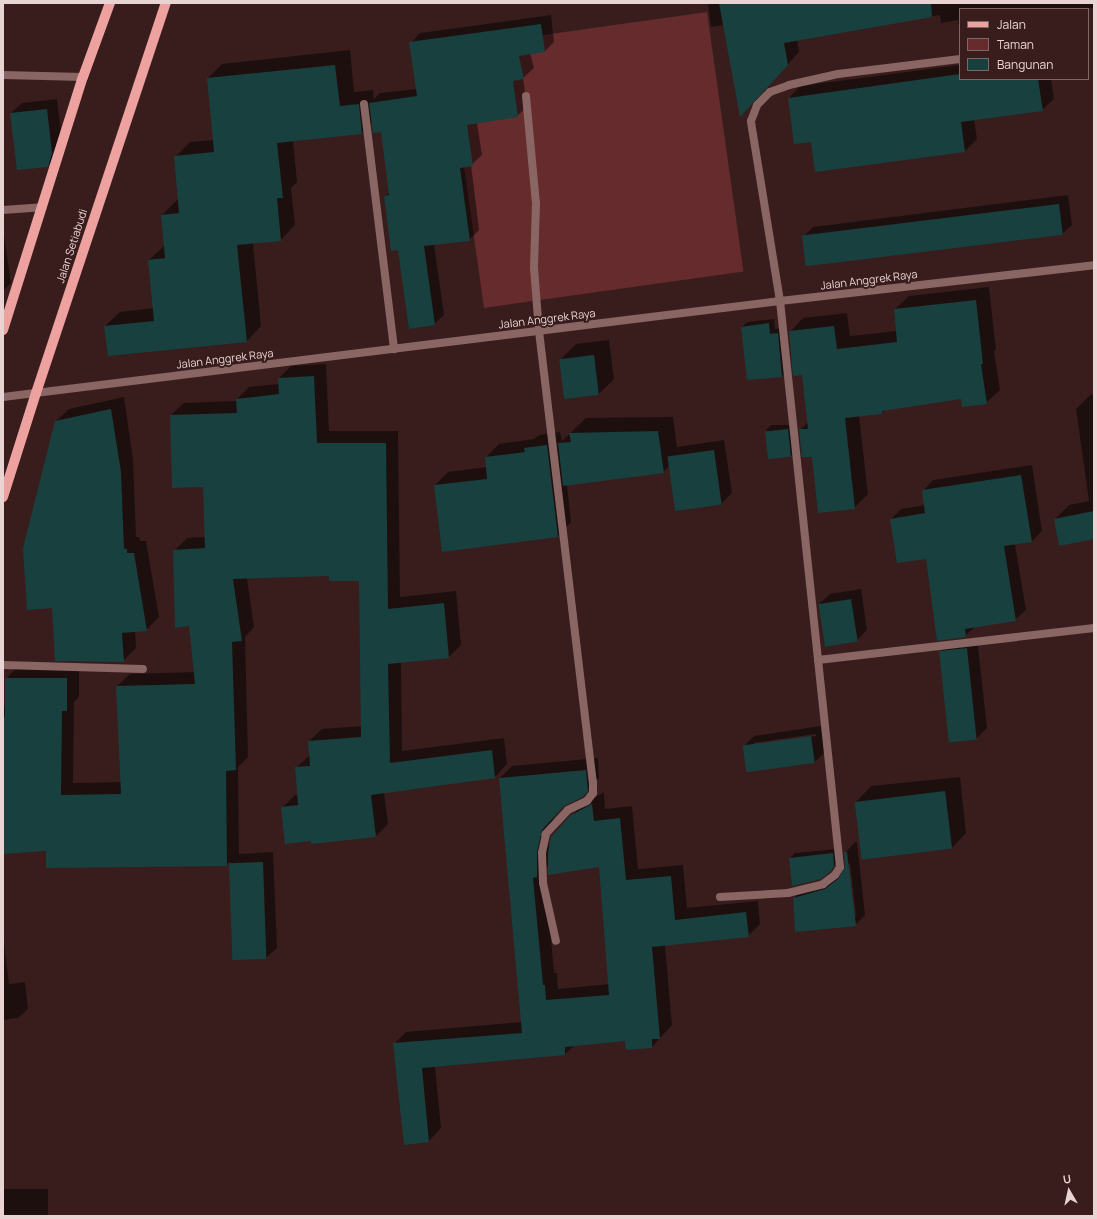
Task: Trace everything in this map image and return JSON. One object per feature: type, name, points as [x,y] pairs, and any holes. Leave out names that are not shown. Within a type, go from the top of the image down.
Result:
[{"type":"main road","points":[[3,330],[83,77],[110,3]]},
{"type":"main road","name":"Jalan Setiabudi","points":[[3,498],[36,393],[166,3]]},
{"type":"street","points":[[720,897],[795,891],[823,884],[835,875],[840,867],[780,301],[751,121],[757,105],[770,92],[789,85],[838,74],[959,59]]},
{"type":"street","points":[[3,75],[83,77]]},
{"type":"street","points":[[526,96],[536,203],[534,268],[539,331],[593,782],[593,793],[587,801],[568,810],[546,834],[542,853],[543,883],[556,941]]},
{"type":"street","points":[[364,104],[394,349]]},
{"type":"street","points":[[3,210],[42,208]]},
{"type":"street","name":"Jalan Anggrek Raya","points":[[3,397],[780,301],[1094,265]]},
{"type":"street","points":[[818,660],[1094,628]]},
{"type":"street","points":[[3,665],[143,669]]},
{"type":"green space","points":[[707,12],[743,271],[484,308],[448,48]]},
{"type":"building","points":[[719,3],[931,3],[932,17],[784,43],[788,65],[740,117]]},
{"type":"building","points":[[541,24],[545,52],[519,56],[524,79],[513,81],[518,117],[467,125],[473,166],[460,168],[470,241],[424,246],[435,325],[409,329],[398,250],[391,251],[384,196],[389,195],[381,132],[373,133],[369,103],[417,96],[409,42]]},
{"type":"building","points":[[335,65],[340,106],[359,104],[362,134],[277,143],[283,198],[277,198],[281,241],[237,245],[247,342],[108,356],[104,326],[154,321],[148,260],[165,258],[161,215],[179,213],[174,156],[214,152],[207,78]]},
{"type":"building","points":[[959,74],[959,80],[1038,80],[1043,111],[961,122],[965,152],[815,172],[811,142],[794,144],[788,98]]},
{"type":"building","points":[[47,109],[52,153],[48,167],[17,170],[10,113]]},
{"type":"building","points":[[1059,204],[1063,235],[806,266],[802,236]]},
{"type":"building","points":[[976,300],[983,364],[981,364],[987,404],[962,407],[961,399],[882,411],[882,414],[845,418],[855,509],[818,513],[812,457],[802,457],[799,429],[808,429],[802,375],[793,376],[789,331],[834,326],[837,349],[897,342],[894,309]]},
{"type":"building","points":[[769,323],[770,334],[778,333],[782,377],[747,380],[741,327]]},
{"type":"building","points":[[594,355],[599,395],[564,399],[559,359]]},
{"type":"building","points":[[314,376],[317,443],[386,443],[388,609],[444,603],[449,658],[388,664],[390,763],[492,750],[495,778],[371,795],[376,837],[311,844],[311,841],[285,844],[281,807],[298,805],[295,767],[310,766],[308,741],[361,737],[359,581],[329,581],[329,576],[233,579],[242,641],[232,642],[236,770],[226,771],[227,866],[46,868],[46,851],[3,854],[3,717],[5,717],[5,678],[67,678],[67,711],[62,711],[61,795],[121,794],[116,686],[195,684],[189,626],[175,628],[173,550],[205,548],[203,487],[172,488],[170,415],[237,413],[236,399],[279,394],[278,378]]},
{"type":"building","points":[[111,409],[121,472],[124,549],[127,549],[127,553],[134,553],[147,631],[122,633],[124,662],[55,661],[52,608],[27,610],[23,548],[55,421]]},
{"type":"building","points":[[788,429],[791,457],[768,459],[765,431]]},
{"type":"building","points":[[658,431],[664,473],[563,486],[558,443],[571,442],[569,433]]},
{"type":"building","points":[[547,445],[558,537],[442,552],[434,485],[487,479],[485,457],[525,452],[524,448]]},
{"type":"building","points":[[714,450],[722,504],[675,511],[667,457]]},
{"type":"building","points":[[1021,475],[1032,542],[1004,546],[1016,621],[965,629],[966,637],[937,641],[926,559],[897,563],[890,519],[925,513],[922,490]]},
{"type":"building","points":[[1094,511],[1094,539],[1059,546],[1054,519]]},
{"type":"building","points":[[851,599],[858,641],[825,647],[818,604]]},
{"type":"building","points":[[967,648],[977,739],[949,742],[939,651]]},
{"type":"building","points":[[811,736],[815,763],[746,772],[743,746]]},
{"type":"building","points":[[586,770],[588,791],[583,797],[564,806],[542,830],[537,852],[537,877],[533,878],[543,985],[545,985],[546,1000],[609,995],[599,867],[548,875],[548,853],[551,837],[571,815],[592,804],[594,821],[620,818],[626,880],[671,876],[675,920],[746,912],[749,937],[652,947],[660,1039],[652,1039],[652,1048],[626,1050],[625,1041],[565,1047],[565,1055],[422,1068],[429,1142],[404,1145],[393,1043],[522,1033],[499,778]]},
{"type":"building","points":[[945,791],[952,849],[862,860],[855,802]]},
{"type":"building","points":[[844,852],[847,852],[856,926],[795,932],[793,898],[825,889],[838,879],[845,867]]},
{"type":"building","points":[[833,853],[834,866],[831,871],[821,879],[792,886],[789,858]]},
{"type":"building","points":[[263,862],[266,959],[232,960],[229,863]]}]
